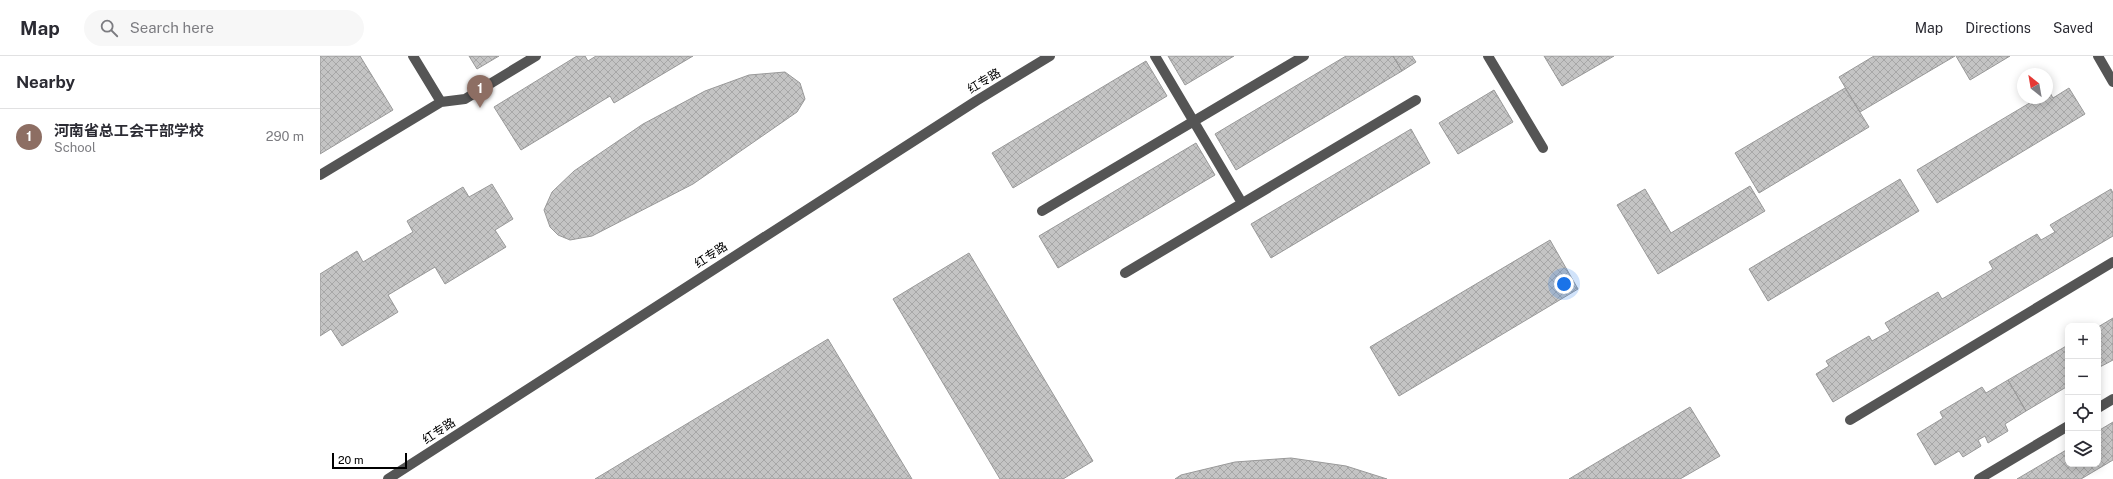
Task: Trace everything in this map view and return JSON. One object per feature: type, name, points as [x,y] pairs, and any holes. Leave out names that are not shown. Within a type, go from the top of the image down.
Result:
[{"type":"street","points":[[413,56],[440,102]]},
{"type":"street","points":[[320,175],[440,102],[466,99],[536,56]]},
{"type":"street","name":"红专路","points":[[388,479],[969,105],[1050,56]]},
{"type":"street","points":[[1155,56],[1242,203]]},
{"type":"street","points":[[1042,211],[1304,56]]},
{"type":"street","points":[[1488,56],[1543,148]]},
{"type":"street","points":[[2098,56],[2113,82]]},
{"type":"street","points":[[1125,273],[1416,100]]},
{"type":"street","points":[[1850,420],[2113,262]]},
{"type":"street","points":[[2101,406],[2113,400]]},
{"type":"street","points":[[1979,479],[2065,428]]},
{"type":"building","points":[[320,56],[360,56],[393,110],[320,154]]},
{"type":"building","points":[[469,56],[499,56],[477,69]]},
{"type":"building","points":[[577,56],[585,56],[588,61],[596,56],[693,56],[614,103],[610,96],[521,150],[494,107]]},
{"type":"building","points":[[1168,56],[1234,56],[1185,85]]},
{"type":"building","points":[[1346,56],[1393,56],[1402,71],[1236,170],[1215,134]]},
{"type":"building","points":[[1393,56],[1412,56],[1416,62],[1402,71]]},
{"type":"building","points":[[1544,56],[1614,56],[1562,86]]},
{"type":"building","points":[[1874,56],[1955,56],[1860,112],[1839,77]]},
{"type":"building","points":[[1956,56],[2010,56],[1970,80]]},
{"type":"building","points":[[1146,61],[1167,96],[1013,188],[992,153]]},
{"type":"building","points":[[785,72],[800,83],[805,99],[797,112],[693,184],[592,236],[570,240],[558,235],[550,227],[544,210],[552,192],[574,171],[643,124],[705,91],[749,75]]},
{"type":"building","points":[[1845,88],[1869,127],[1759,193],[1735,153]]},
{"type":"building","points":[[2069,88],[2085,114],[1937,203],[1917,170],[2028,104],[2053,104],[2053,98]]},
{"type":"building","points":[[1494,90],[1513,122],[1458,154],[1439,123]]},
{"type":"building","points":[[1411,129],[1430,163],[1271,258],[1251,224]]},
{"type":"building","points":[[1196,143],[1215,175],[1058,268],[1039,236]]},
{"type":"building","points":[[1900,179],[1919,211],[1768,301],[1749,269]]},
{"type":"building","points":[[492,184],[513,219],[495,230],[506,247],[445,284],[435,267],[388,295],[398,312],[342,346],[331,329],[320,336],[320,274],[357,251],[363,262],[413,232],[407,221],[463,187],[469,197]]},
{"type":"building","points":[[1750,186],[1765,211],[1658,274],[1617,205],[1645,189],[1671,233]]},
{"type":"building","points":[[2111,189],[2113,193],[2113,236],[1833,402],[1816,374],[1829,366],[1826,361],[1869,336],[1872,341],[1890,331],[1885,323],[1938,292],[1942,299],[1993,269],[1989,262],[2037,234],[2041,240],[2055,232],[2050,225]]},
{"type":"building","points":[[1550,240],[1578,289],[1399,396],[1370,347]]},
{"type":"building","points":[[969,253],[1093,461],[1063,479],[1000,479],[893,299]]},
{"type":"building","points":[[2113,318],[2113,360],[2101,366],[2101,359],[2101,325]]},
{"type":"building","points":[[828,339],[912,479],[595,479]]},
{"type":"building","points":[[2065,347],[2065,388],[2026,411],[2008,380]]},
{"type":"building","points":[[2008,380],[2026,411],[2005,424],[2008,431],[1988,443],[1985,436],[1978,440],[1981,446],[1963,457],[1959,451],[1935,465],[1917,434],[1943,418],[1940,412],[1982,387],[1986,393]]},
{"type":"building","points":[[1690,407],[1720,456],[1680,479],[1569,479]]},
{"type":"building","points":[[2113,422],[2113,460],[2081,479],[2017,479],[2065,451],[2065,467],[2101,467],[2101,429]]},
{"type":"building","points":[[1291,458],[1346,466],[1387,479],[1175,479],[1181,475],[1235,462]]},
{"type":"place","name":"河南省总工会干部学校","points":[[480,108]]}]
